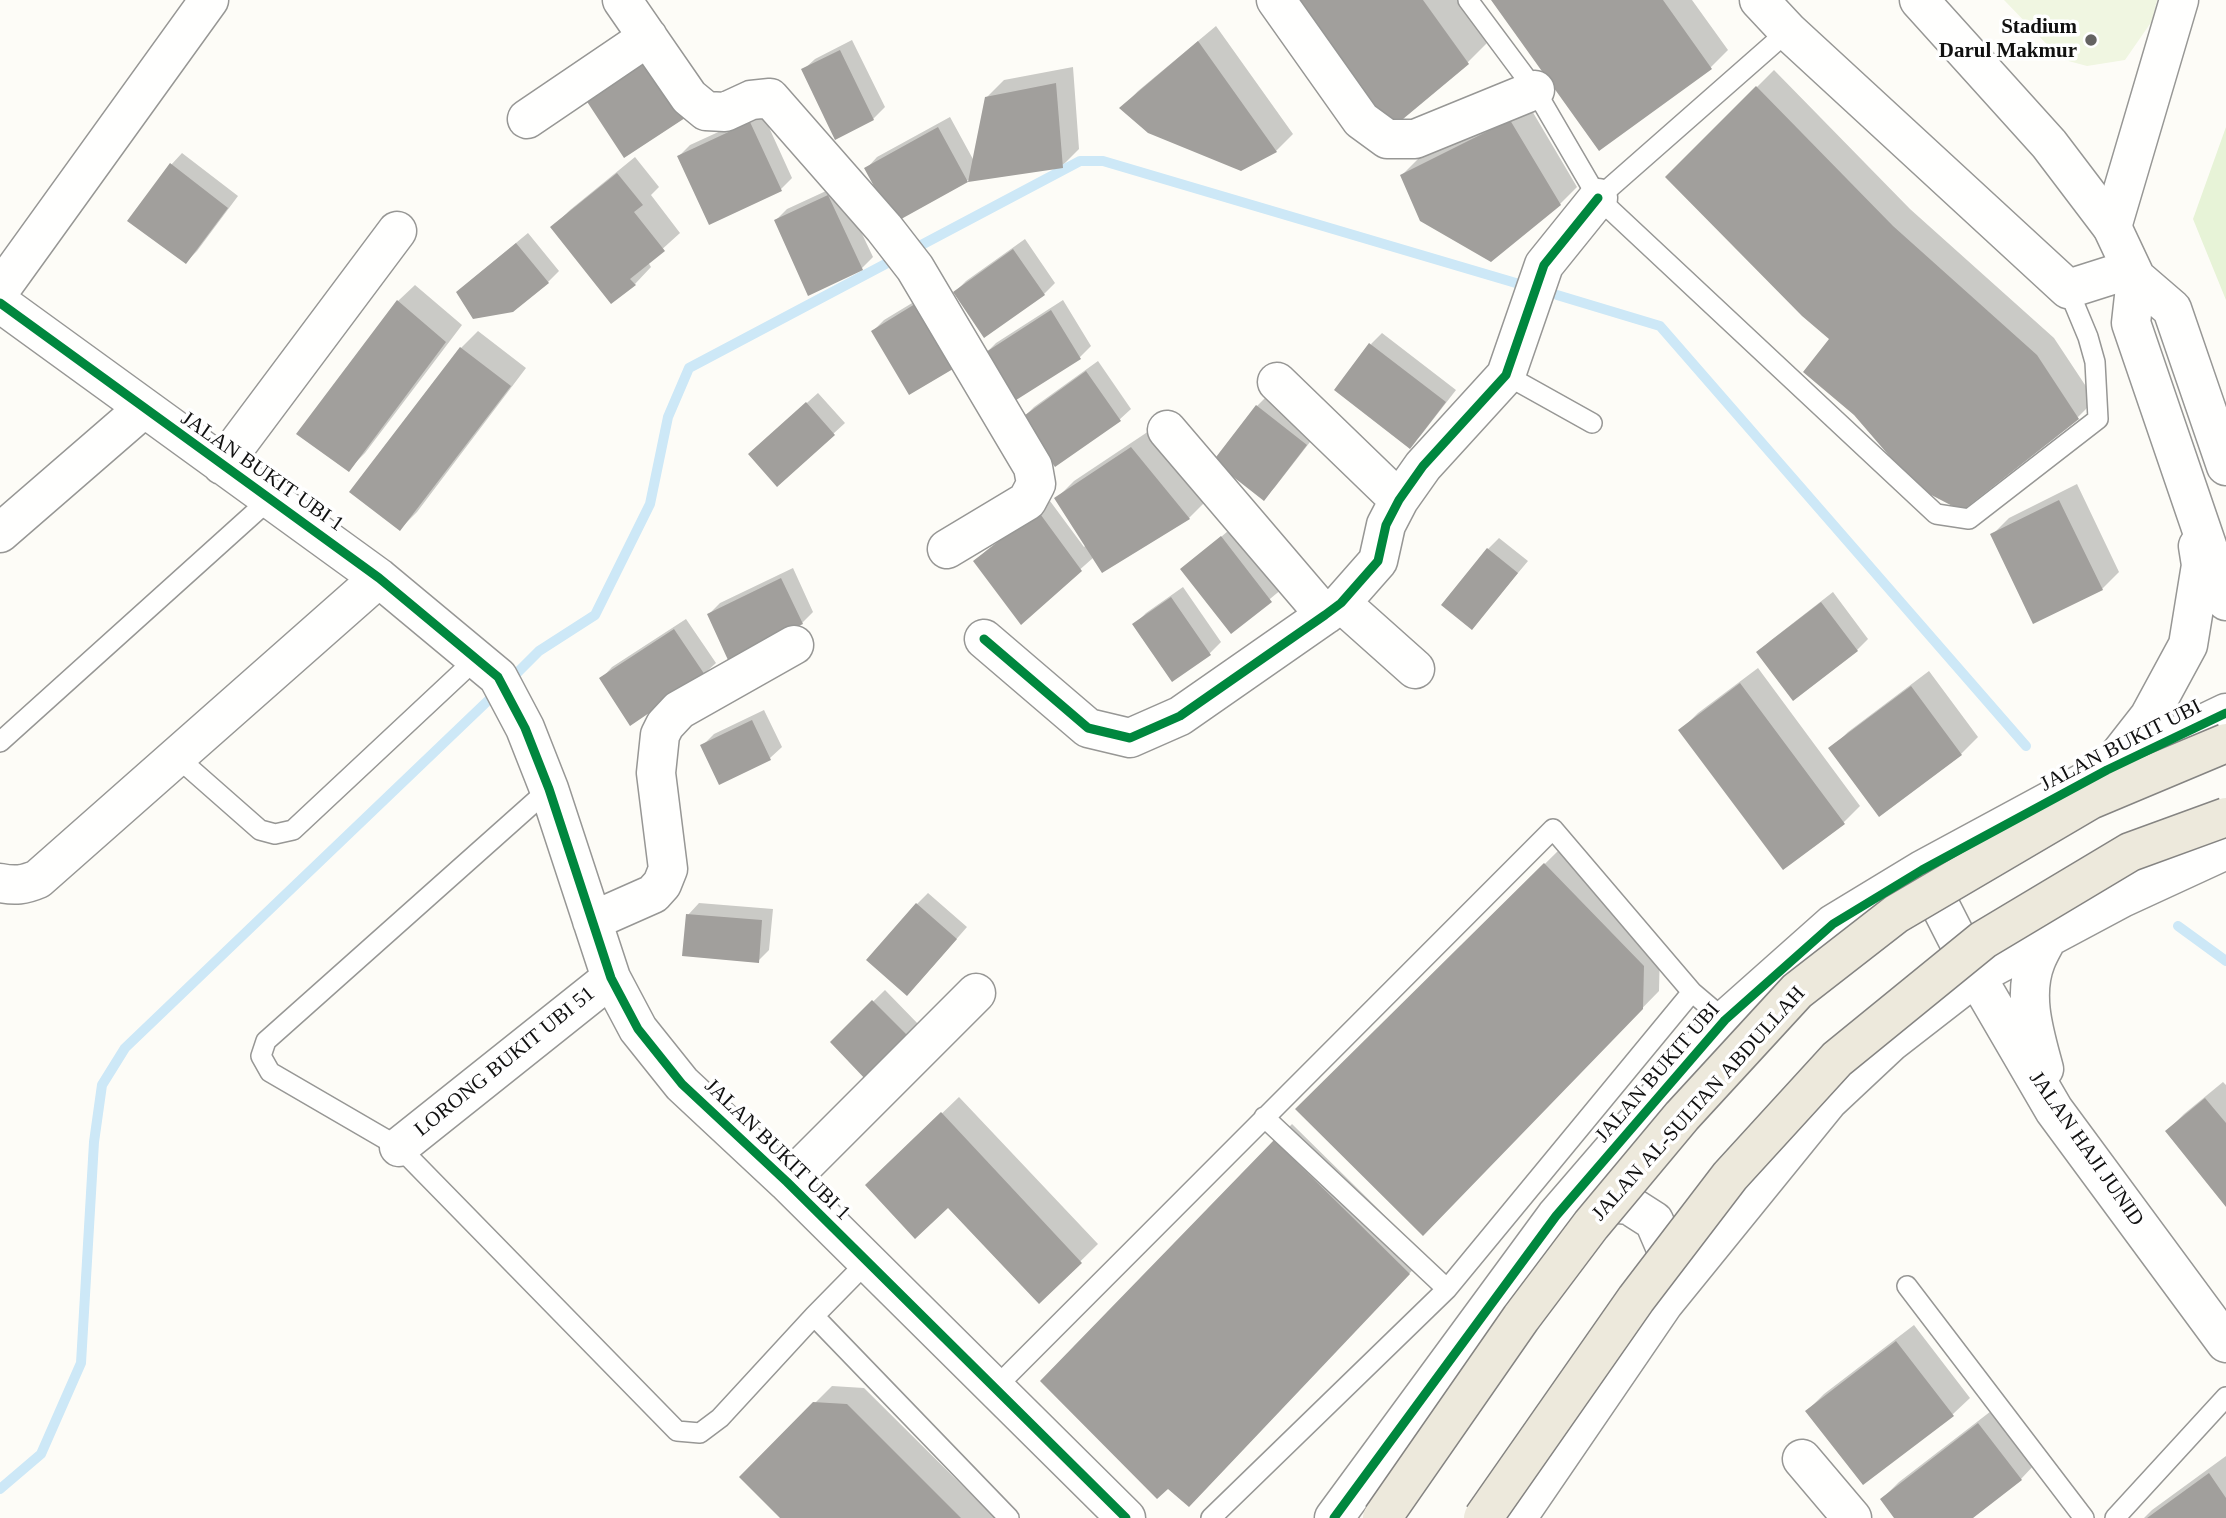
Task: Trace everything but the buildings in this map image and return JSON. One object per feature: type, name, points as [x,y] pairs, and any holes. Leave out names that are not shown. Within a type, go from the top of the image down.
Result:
[{"type":"main road","name":"JALAN AL-SULTAN ABDULLAH","points":[[1382,1518],[1521,1318],[1591,1225],[1682,1116],[1797,991],[1896,914],[2090,800],[2226,743]]},
{"type":"main road","points":[[1483,1518],[1636,1299],[1730,1175],[1838,1059],[1983,940],[2130,852],[2226,817]]},
{"type":"street","points":[[0,290],[209,0]]},
{"type":"street","points":[[622,0],[689,97],[706,111],[724,113],[751,100],[770,98],[884,228],[915,268],[1033,467],[1036,484],[1027,501],[947,549]]},
{"type":"street","points":[[1276,0],[1361,120],[1387,139],[1415,139],[1535,90]]},
{"type":"street","points":[[1759,0],[1788,31],[2068,289],[2134,273]]},
{"type":"street","points":[[1919,0],[2049,144],[2112,227],[2134,273],[2172,309],[2225,461]]},
{"type":"street","points":[[2112,227],[2179,0]]},
{"type":"street","points":[[527,119],[648,37]]},
{"type":"street","points":[[984,639],[1088,728],[1130,738],[1180,716],[1333,609],[1378,561],[1386,525],[1399,500],[1423,466],[1506,375],[1544,265],[1598,198]]},
{"type":"street","points":[[222,465],[397,231]]},
{"type":"street","points":[[2134,273],[2131,323],[2226,601]]},
{"type":"street","name":"JALAN BUKIT UBI 1","points":[[0,303],[379,578],[487,667],[525,728],[549,789],[611,978],[638,1029],[682,1084],[787,1182],[1126,1518]]},
{"type":"street","points":[[1278,382],[1399,500]]},
{"type":"street","points":[[2,528],[143,409]]},
{"type":"street","points":[[1167,430],[1333,609],[1415,669]]},
{"type":"street","points":[[2107,770],[2149,717],[2188,645],[2201,565],[2192,503]]},
{"type":"street","points":[[0,883],[15,886],[38,880],[379,578]]},
{"type":"street","points":[[592,921],[653,894],[662,884],[668,869],[656,773],[660,735],[665,725],[679,710],[794,645]]},
{"type":"street","name":"JALAN BUKIT UBI","points":[[1334,1518],[1556,1216],[1726,1020],[1833,924],[1923,870],[2107,770],[2226,713]]},
{"type":"street","points":[[1517,1518],[1664,1303],[1828,1101],[1891,1042],[1976,976],[2122,898],[2226,850]]},
{"type":"street","name":"JALAN HAJI JUNID","points":[[1923,870],[1976,976],[2054,1110],[2226,1343]]},
{"type":"street","points":[[2048,937],[2035,962],[2030,1006],[2054,1110]]},
{"type":"street","name":"LORONG BUKIT UBI 51","points":[[398,1147],[611,978]]},
{"type":"street","points":[[787,1182],[976,993]]},
{"type":"street","points":[[1556,1216],[1591,1201],[1629,1205],[1654,1221],[1665,1250],[1667,1276],[1664,1303]]},
{"type":"street","points":[[1802,1460],[1852,1518]]},
{"type":"lane","points":[[1468,0],[1535,90],[1598,198],[1936,514],[1969,519],[2098,419],[2095,362],[2088,337],[2068,289]]},
{"type":"lane","points":[[1598,198],[1788,31]]},
{"type":"lane","points":[[1506,375],[1592,423]]},
{"type":"lane","points":[[0,742],[271,498]]},
{"type":"lane","points":[[177,757],[260,830],[275,834],[293,830],[487,667]]},
{"type":"lane","points":[[549,789],[266,1041],[261,1056],[270,1072],[398,1147],[677,1431],[700,1433],[720,1418],[867,1262]]},
{"type":"lane","points":[[995,1388],[1553,830],[1692,992],[1726,1020]]},
{"type":"lane","points":[[1210,1518],[1447,1289],[1692,992]]},
{"type":"lane","points":[[1265,1116],[1447,1289]]},
{"type":"lane","points":[[1907,1286],[2084,1518]]},
{"type":"lane","points":[[814,1316],[1009,1518]]},
{"type":"lane","points":[[2115,1518],[2226,1397]]},
{"type":"green space","name":"Stadium Darul Makmur","points":[[2004,0],[2157,0],[2152,21],[2125,60],[2087,66],[2061,59]]},
{"type":"green space","points":[[2226,127],[2226,300],[2193,219]]},
{"type":"waterway","points":[[509,681],[539,651],[595,615],[650,504],[668,417],[689,368],[1080,161],[1103,161],[1526,286]]},
{"type":"waterway","points":[[1557,295],[1660,326],[2026,746]]},
{"type":"waterway","points":[[0,1489],[41,1454],[81,1363],[94,1142],[102,1085],[125,1048],[497,692]]},
{"type":"waterway","points":[[2178,926],[2226,961]]},
{"type":"cycle path","points":[[984,639],[1088,728],[1130,738],[1180,716],[1325,615],[1341,603],[1378,561],[1386,525],[1399,500],[1423,466],[1506,375],[1544,265],[1598,198]]},
{"type":"cycle path","points":[[0,303],[379,578],[498,677],[525,728],[549,789],[611,978],[638,1029],[682,1084],[787,1182],[1126,1518]]},
{"type":"cycle path","points":[[1334,1518],[1556,1216],[1725,1020],[1833,924],[1922,870],[2107,770],[2226,713]]},
{"type":"place","name":"Stadium Darul Makmur","points":[[2091,40]]}]
